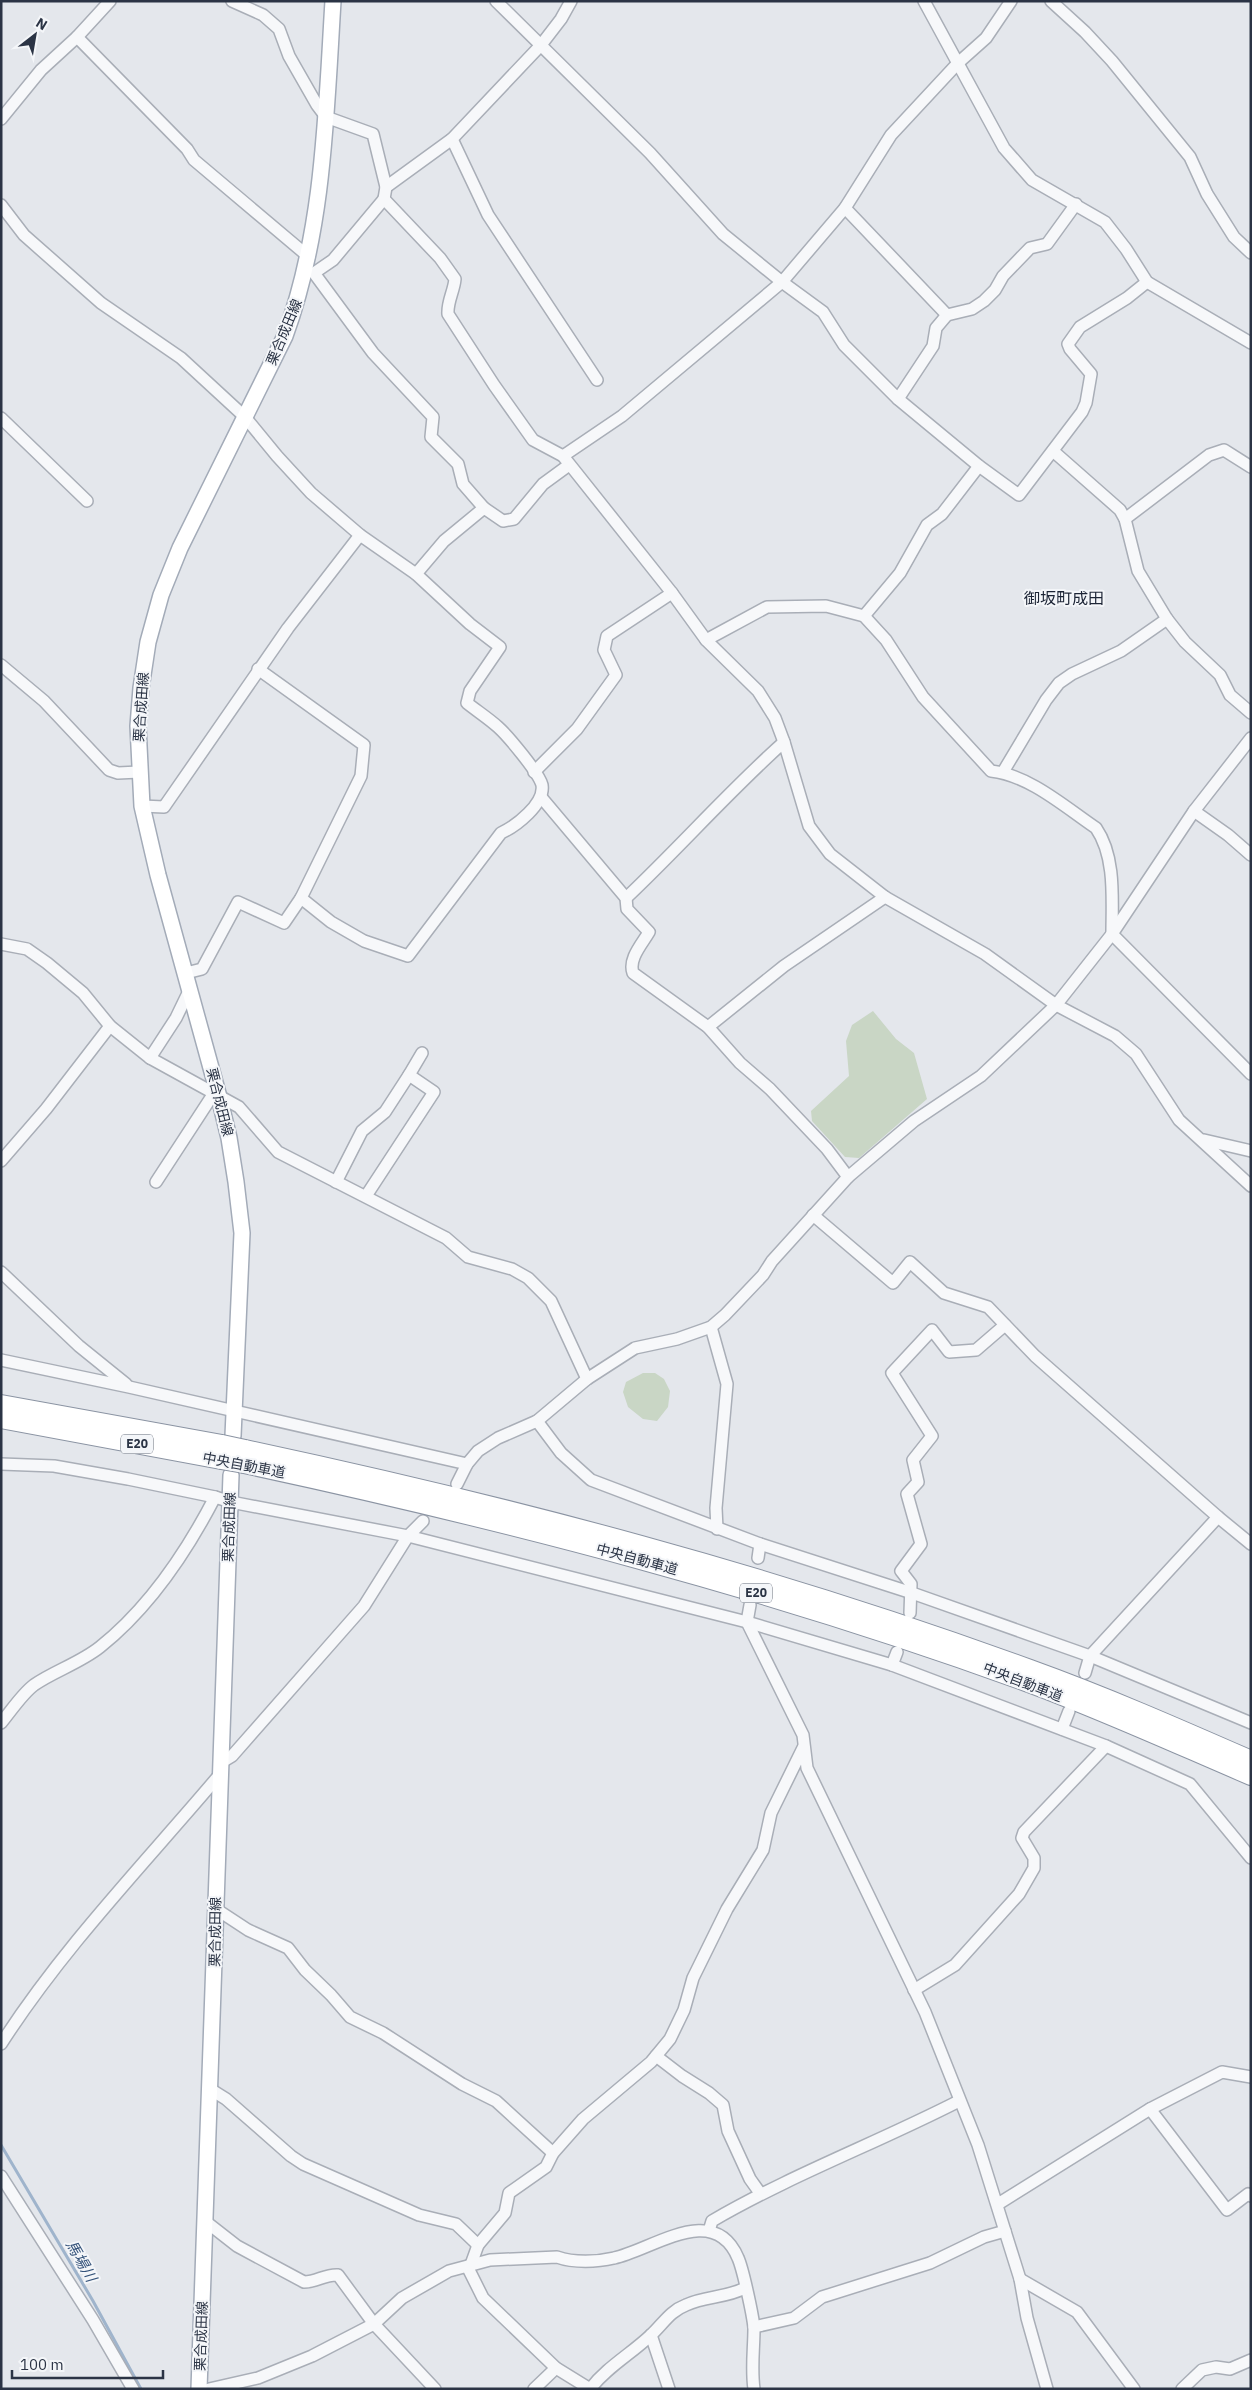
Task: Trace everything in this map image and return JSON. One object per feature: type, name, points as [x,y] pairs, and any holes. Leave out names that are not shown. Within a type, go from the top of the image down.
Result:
[{"type":"highway","name":"中央自動車道","points":[[1,1404],[233,1455],[653,1562],[911,1641],[1028,1683],[1142,1728],[1251,1776]]},
{"type":"highway","name":"中央自動車道","points":[[1,1419],[381,1478],[658,1548],[916,1628],[1147,1714],[1251,1760]]},
{"type":"main road","name":"栗合成田線","points":[[199,2389],[242,1233],[229,1138],[158,875],[142,806],[138,726],[141,688],[148,642],[158,606],[180,548],[285,336],[310,265],[326,117],[334,1]]},
{"type":"street","points":[[1,119],[40,70],[77,37],[110,1]]},
{"type":"street","points":[[232,1],[263,15],[279,29],[289,56],[316,105],[326,117],[373,134],[386,187],[384,199],[333,260],[310,265]]},
{"type":"street","points":[[496,1],[650,153],[723,234],[782,282],[823,312],[844,345],[898,399],[979,466],[1019,495],[1082,412],[1091,374],[1068,344],[1080,327],[1126,298],[1146,282]]},
{"type":"street","points":[[386,187],[452,139],[541,45],[561,19],[571,1]]},
{"type":"street","points":[[924,1],[1004,148],[1040,186],[1076,204],[1105,222],[1126,249],[1146,282],[1251,343]]},
{"type":"street","points":[[77,37],[187,149],[194,160],[310,265],[373,352],[433,417],[431,436],[458,464],[463,484],[484,508],[503,521],[514,519],[543,484],[566,461],[754,308],[782,282],[845,208],[891,135],[958,63],[986,38],[1011,1]]},
{"type":"street","points":[[1051,1],[1086,32],[1112,61],[1190,157],[1207,194],[1234,237],[1251,253]]},
{"type":"street","points":[[452,139],[488,215],[597,380]]},
{"type":"street","points":[[384,199],[440,258],[455,279],[448,306],[448,314],[494,385],[533,440],[566,461],[672,593],[706,640],[758,691],[775,718],[809,826],[830,854],[885,897],[986,954],[1056,1005],[1115,1036],[1136,1054],[1179,1120],[1251,1186]]},
{"type":"street","points":[[898,399],[933,346],[936,328],[946,315],[972,309],[984,302],[995,290],[1003,276],[1030,248],[1047,244],[1076,204]]},
{"type":"street","points":[[1,205],[24,235],[94,297],[180,358],[245,417],[277,456],[312,493],[360,535],[416,574],[470,624],[500,647],[470,691],[467,703],[497,726],[534,772],[542,785],[541,797],[518,825],[502,833],[408,956],[364,941],[331,922],[301,898]]},
{"type":"street","points":[[845,208],[946,315]]},
{"type":"street","points":[[1,418],[87,501]]},
{"type":"street","points":[[1125,519],[1209,455],[1224,450],[1251,467]]},
{"type":"street","points":[[1053,451],[1120,510],[1125,519],[1138,571],[1167,619],[1186,642],[1220,674],[1230,695],[1251,713]]},
{"type":"street","points":[[864,616],[900,573],[927,526],[942,514],[979,466]]},
{"type":"street","points":[[416,574],[444,541],[484,508]]},
{"type":"street","points":[[142,806],[164,807],[258,669],[360,535]]},
{"type":"street","points":[[534,772],[577,729],[616,675],[604,650],[607,636],[672,593]]},
{"type":"street","points":[[706,640],[767,607],[826,606],[864,616],[886,640],[923,697],[991,771],[1003,772],[1031,785],[1096,828],[1106,848],[1110,870],[1112,934],[1251,1074]]},
{"type":"street","points":[[1003,772],[1058,683],[1072,674],[1121,651],[1167,619]]},
{"type":"street","points":[[1,665],[44,701],[109,770],[118,773],[139,772]]},
{"type":"street","points":[[186,973],[202,969],[238,902],[284,923],[301,898],[361,776],[364,745],[258,669]]},
{"type":"street","points":[[457,1484],[467,1464],[478,1451],[498,1438],[537,1421],[587,1379],[635,1348],[676,1339],[711,1326],[725,1316],[763,1276],[772,1261],[848,1177],[914,1121],[982,1076],[1056,1005],[1112,934],[1194,811],[1251,738]]},
{"type":"street","points":[[626,898],[673,854],[756,766],[784,742]]},
{"type":"street","points":[[541,797],[626,898],[627,909],[649,932],[632,960],[630,966],[633,973],[708,1027],[740,1063],[770,1088],[821,1143],[848,1177]]},
{"type":"street","points":[[1194,811],[1251,854]]},
{"type":"street","points":[[708,1027],[784,966],[885,897]]},
{"type":"street","points":[[1,936],[5,945],[27,949],[47,963],[83,993],[110,1026],[150,1058],[239,1108],[278,1152],[446,1238],[468,1256],[512,1269],[528,1278],[550,1301],[587,1379]]},
{"type":"street","points":[[150,1058],[176,1018],[190,989]]},
{"type":"street","points":[[1,1161],[46,1109],[110,1026]]},
{"type":"street","points":[[336,1182],[362,1131],[384,1112],[422,1053]]},
{"type":"street","points":[[366,1196],[434,1092],[408,1075]]},
{"type":"street","points":[[156,1182],[216,1095]]},
{"type":"street","points":[[1202,1140],[1251,1150]]},
{"type":"street","points":[[813,1215],[893,1282],[910,1262],[944,1293],[988,1307],[1035,1356],[1218,1518],[1251,1544]]},
{"type":"street","points":[[1,1272],[79,1346],[129,1387]]},
{"type":"street","points":[[910,1613],[911,1584],[901,1571],[921,1544],[907,1494],[918,1482],[913,1460],[932,1436],[892,1373],[932,1330],[949,1352],[976,1350],[1006,1325]]},
{"type":"street","points":[[711,1326],[727,1384],[716,1508],[717,1529]]},
{"type":"street","points":[[1,1360],[129,1387],[467,1464]]},
{"type":"street","points":[[537,1421],[560,1453],[591,1480],[717,1529],[912,1593],[1090,1656],[1251,1723]]},
{"type":"street","points":[[1,1464],[54,1466],[408,1536],[747,1622],[892,1665],[1106,1746],[1190,1784],[1249,1853]]},
{"type":"street","points":[[1,1723],[32,1686],[99,1648],[132,1616],[155,1591],[194,1537],[215,1497]]},
{"type":"street","points":[[1085,1672],[1090,1656],[1218,1518]]},
{"type":"street","points":[[1,2044],[49,1974],[221,1768],[364,1606],[408,1536],[423,1521]]},
{"type":"street","points":[[758,1558],[760,1544]]},
{"type":"street","points":[[750,1605],[747,1622],[803,1734],[803,1748],[807,1768],[925,2012],[978,2145],[1020,2279],[1027,2318],[1047,2389]]},
{"type":"street","points":[[892,1665],[897,1652]]},
{"type":"street","points":[[1062,1729],[1069,1711]]},
{"type":"street","points":[[914,1990],[927,1984],[954,1966],[1019,1894],[1034,1868],[1034,1858],[1022,1838],[1024,1832],[1106,1746]]},
{"type":"street","points":[[745,2288],[728,2295],[684,2305],[666,2318],[651,2334],[602,2374],[590,2389],[556,2368],[483,2298],[469,2270],[478,2245],[505,2213],[509,2193],[546,2167],[553,2153],[583,2119],[656,2056],[670,2039],[684,2010],[693,1978],[727,1909],[763,1850],[771,1813],[803,1748]]},
{"type":"street","points":[[216,1909],[248,1930],[288,1948],[304,1970],[331,1995],[350,2017],[383,2033],[462,2084],[496,2101],[553,2153]]},
{"type":"street","points":[[656,2056],[682,2076],[709,2093],[723,2106],[728,2131],[750,2179],[760,2193]]},
{"type":"street","points":[[998,2204],[1150,2109],[1222,2072],[1251,2077]]},
{"type":"street","points":[[210,2089],[226,2099],[291,2156],[303,2164],[419,2215],[456,2224],[478,2245]]},
{"type":"street","points":[[709,2230],[712,2221],[760,2193],[918,2122],[959,2101]]},
{"type":"street","points":[[1150,2109],[1227,2210],[1248,2194],[1251,2196]]},
{"type":"street","points":[[1,2176],[93,2320],[133,2389]]},
{"type":"street","points":[[205,2221],[237,2246],[304,2282],[314,2282],[327,2274],[338,2275],[374,2324],[435,2389]]},
{"type":"street","points":[[209,2389],[258,2378],[312,2356],[374,2324],[402,2298],[449,2272],[471,2264],[490,2260],[548,2258],[593,2260],[613,2258],[693,2230],[709,2230],[727,2242],[735,2252],[754,2327],[752,2363],[754,2389]]},
{"type":"street","points":[[754,2327],[794,2318],[822,2297],[930,2262],[984,2237],[1006,2230]]},
{"type":"street","points":[[1020,2279],[1077,2312],[1134,2389]]},
{"type":"street","points":[[651,2334],[669,2389]]},
{"type":"street","points":[[1182,2389],[1202,2370],[1230,2369],[1251,2360]]},
{"type":"street","points":[[534,2389],[556,2368]]},
{"type":"green space","points":[[873,1011],[896,1039],[914,1053],[927,1099],[859,1158],[845,1157],[812,1121],[811,1111],[849,1076],[846,1041],[852,1025]]},
{"type":"green space","points":[[643,1373],[655,1373],[664,1379],[670,1391],[668,1407],[657,1421],[643,1419],[628,1407],[623,1392],[626,1382]]},
{"type":"waterway","name":"馬場川","points":[[1,2145],[93,2301],[141,2389]]},
{"type":"district","name":"御坂町成田","points":[[1064,598]]}]
